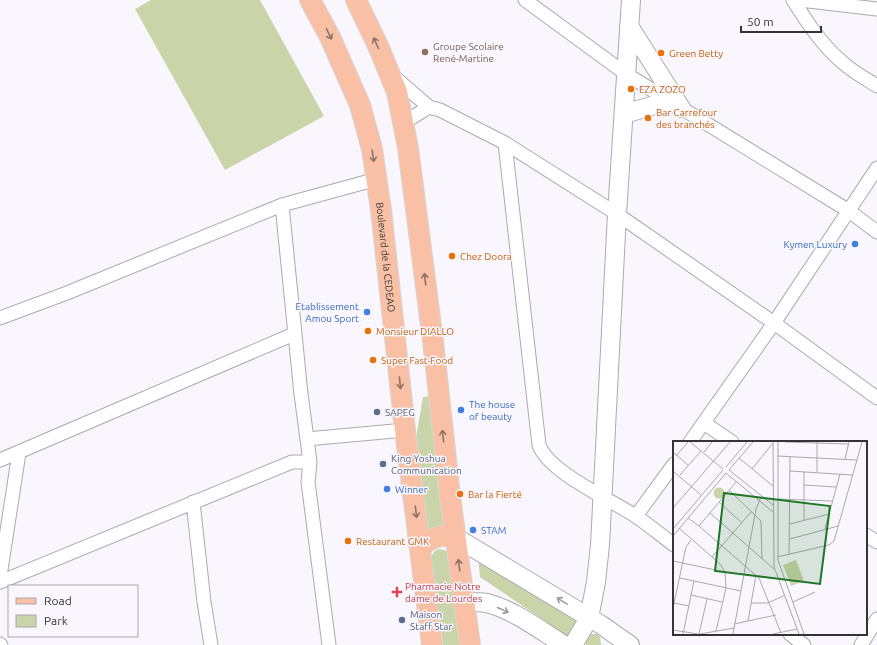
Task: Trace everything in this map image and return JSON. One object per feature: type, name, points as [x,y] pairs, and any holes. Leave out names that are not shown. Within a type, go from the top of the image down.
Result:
[{"type":"main road","name":"Boulevard de la CEDEAO","points":[[310,0],[330,37],[360,105],[372,148],[377,179],[405,430],[421,547],[432,645]]},
{"type":"main road","points":[[356,0],[389,73],[396,92],[403,123],[416,206],[470,645]]},
{"type":"main road","points":[[421,547],[436,537],[447,535],[456,537]]},
{"type":"street","points":[[573,645],[589,618],[596,582],[600,545],[616,214],[631,0]]},
{"type":"street","points":[[793,0],[809,26],[837,57],[877,86]]},
{"type":"street","points":[[800,0],[877,9]]},
{"type":"street","points":[[529,1],[626,74],[849,211],[877,232]]},
{"type":"street","points":[[629,26],[674,104]]},
{"type":"street","points":[[389,73],[429,107],[440,110],[505,144],[616,214],[774,323],[877,398]]},
{"type":"street","points":[[624,114],[649,105],[674,104]]},
{"type":"street","points":[[403,123],[429,107]]},
{"type":"street","points":[[505,144],[539,445],[544,456],[549,461],[602,497],[636,516],[673,544]]},
{"type":"street","points":[[691,441],[774,323],[877,168]]},
{"type":"street","points":[[0,318],[67,293],[282,205],[377,179]]},
{"type":"street","points":[[282,205],[294,334],[310,462],[308,482],[329,645]]},
{"type":"street","points":[[0,460],[294,334]]},
{"type":"street","points":[[704,422],[731,441]]},
{"type":"street","points":[[307,439],[405,430]]},
{"type":"street","points":[[0,576],[18,452]]},
{"type":"street","points":[[0,582],[292,462],[310,462]]},
{"type":"street","points":[[636,516],[673,465]]},
{"type":"street","points":[[193,502],[204,602],[211,645]]},
{"type":"street","points":[[867,535],[877,542]]},
{"type":"street","points":[[456,537],[589,618],[612,640],[630,645]]},
{"type":"street","points":[[465,602],[486,603],[500,608],[528,622],[564,645]]},
{"type":"street","points":[[861,645],[877,619]]},
{"type":"street","points":[[791,635],[804,645]]},
{"type":"green space","points":[[151,0],[260,0],[324,116],[225,170],[135,9]]},
{"type":"green space","points":[[431,396],[448,528],[428,530],[416,438],[423,397]]},
{"type":"green space","points":[[440,549],[448,551],[463,645],[443,645],[431,556],[436,550]]},
{"type":"green space","points":[[478,556],[579,623],[569,637],[480,577]]},
{"type":"green space","points":[[589,634],[597,634],[600,637],[601,645],[586,645],[585,640]]},
{"type":"place","name":"Groupe Scolaire René-Martine","points":[[425,52]]},
{"type":"place","name":"Green Betty","points":[[661,53]]},
{"type":"place","name":"EZA ZOZO","points":[[631,89]]},
{"type":"place","name":"Bar Carrefour des branchés","points":[[648,118]]},
{"type":"place","name":"Kymen Luxury","points":[[855,244]]},
{"type":"place","name":"Chez Doora","points":[[452,256]]},
{"type":"place","name":"Etablissement Amou Sport","points":[[367,312]]},
{"type":"place","name":"Monsieur DIALLO","points":[[368,331]]},
{"type":"place","name":"Super Fast-Food","points":[[373,360]]},
{"type":"place","name":"The house of beauty","points":[[461,410]]},
{"type":"place","name":"SAPEG","points":[[377,412]]},
{"type":"place","name":"King Yoshua Communication","points":[[383,464]]},
{"type":"place","name":"Winner","points":[[387,489]]},
{"type":"place","name":"Bar la Fierté","points":[[460,494]]},
{"type":"place","name":"STAM","points":[[473,530]]},
{"type":"place","name":"Restaurant GMK","points":[[348,541]]},
{"type":"place","name":"Pharmacie Notre dame de Lourdes","points":[[397,592]]},
{"type":"place","name":"Maison Staff Star","points":[[402,620]]}]
